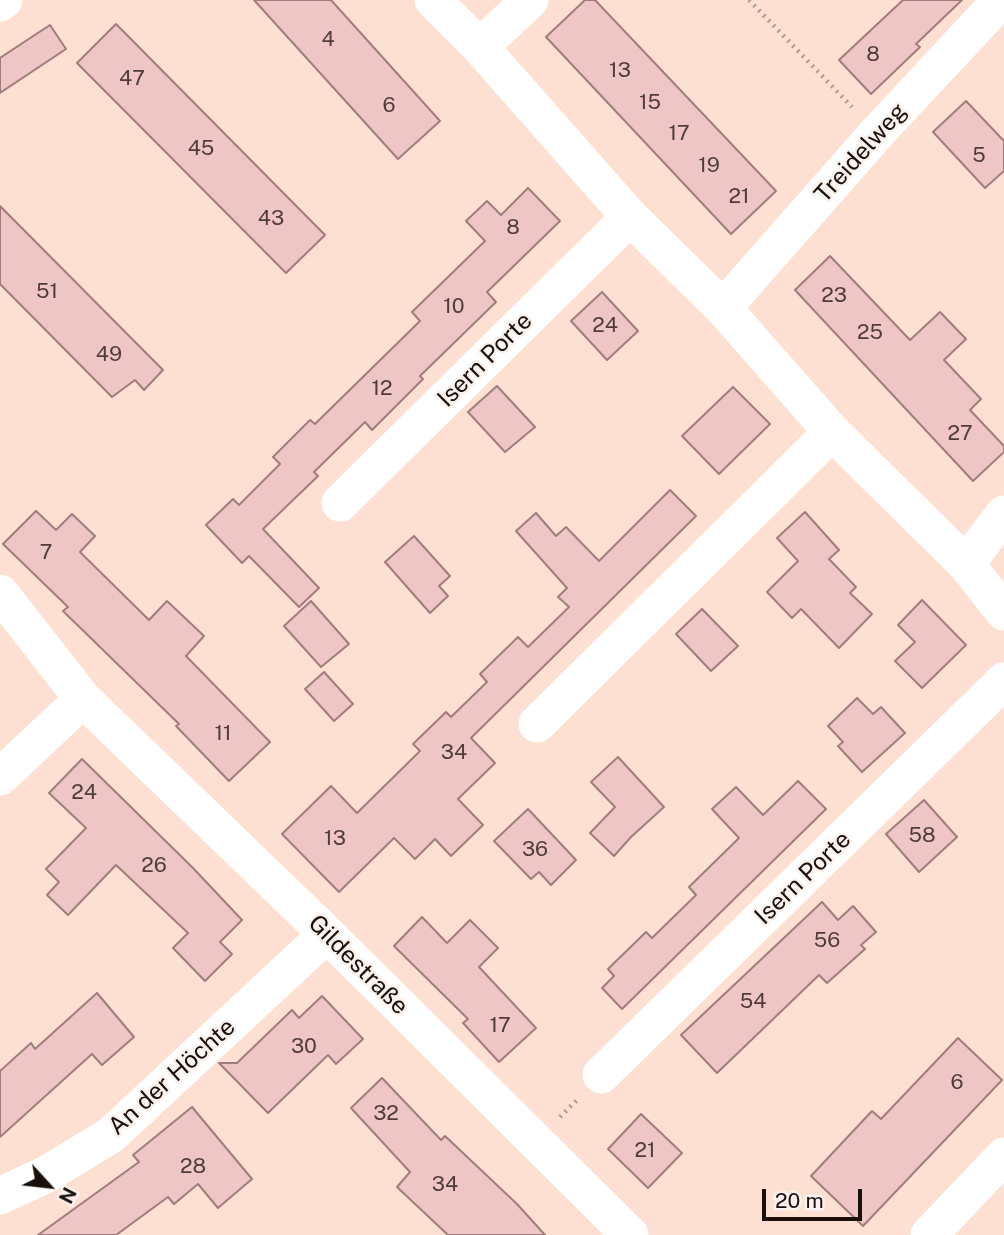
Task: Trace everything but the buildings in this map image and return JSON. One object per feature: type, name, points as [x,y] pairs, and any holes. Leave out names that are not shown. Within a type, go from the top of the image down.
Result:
[{"type":"street","points":[[433,0],[480,47],[630,217],[723,308],[832,432],[966,564],[1004,612]]},
{"type":"street","points":[[480,47],[530,0]]},
{"type":"street","name":"Treidelweg","points":[[723,308],[877,133],[1001,0]]},
{"type":"street","name":"Isern Porte","points":[[340,503],[630,217]]},
{"type":"street","points":[[537,724],[832,432]]},
{"type":"street","points":[[966,564],[1004,514]]},
{"type":"street","name":"Gildestraße","points":[[0,593],[83,698],[327,934],[630,1235]]},
{"type":"street","name":"Isern Porte","points":[[601,1075],[1004,681]]},
{"type":"street","points":[[0,777],[83,698]]},
{"type":"street","name":"An der Höchte","points":[[0,1196],[47,1174],[111,1135],[327,934]]},
{"type":"street","points":[[929,1235],[1004,1156]]},
{"type":"path","points":[[749,0],[877,133]]},
{"type":"path","points":[[536,1142],[601,1075]]}]
